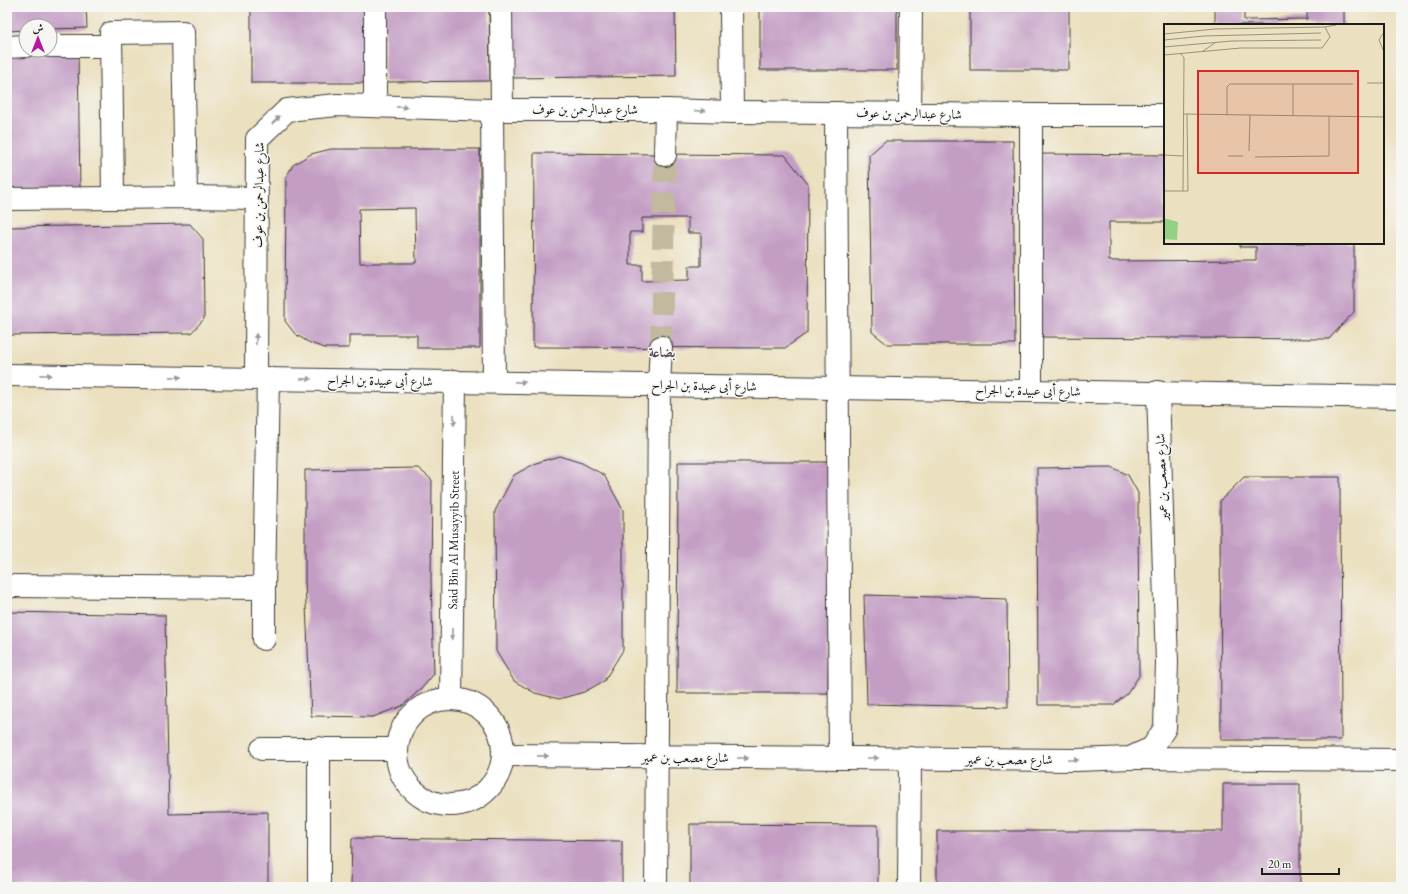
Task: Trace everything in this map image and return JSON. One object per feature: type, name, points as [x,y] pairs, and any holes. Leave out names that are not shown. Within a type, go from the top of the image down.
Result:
[{"type":"street","points":[[375,7],[375,106]]},
{"type":"street","points":[[494,382],[497,109],[501,7]]},
{"type":"street","points":[[732,7],[732,112]]},
{"type":"street","points":[[910,113],[911,7]]},
{"type":"street","points":[[113,198],[111,33],[183,32],[186,197]]},
{"type":"street","points":[[7,47],[18,46]]},
{"type":"street","points":[[58,46],[111,46]]},
{"type":"street","name":"شارع عبدالرحمن بن عوف","points":[[264,639],[262,378],[257,198],[257,139],[287,110],[337,105],[732,112],[1164,115]]},
{"type":"street","points":[[665,154],[666,110]]},
{"type":"street","points":[[836,112],[840,758]]},
{"type":"street","points":[[1031,115],[1031,390]]},
{"type":"street","points":[[7,199],[186,197],[257,198]]},
{"type":"street","points":[[656,887],[659,384],[661,347]]},
{"type":"street","name":"شارع أبى عبيدة بن الجراح","points":[[7,374],[1401,397]]},
{"type":"street","name":"Said Bin Al Musayyib Street","points":[[451,698],[455,381]]},
{"type":"street","name":"شارع مصعب بن عمير","points":[[504,755],[1077,760],[1130,758],[1152,748],[1165,728],[1167,662],[1158,392]]},
{"type":"street","points":[[7,586],[264,588]]},
{"type":"street","points":[[451,698],[473,704],[489,714],[501,734],[504,755],[500,775],[489,790],[469,803],[449,806],[428,802],[409,788],[400,771],[396,749],[401,730],[410,716],[431,702],[451,698]]},
{"type":"street","points":[[319,748],[319,887]]},
{"type":"street","points":[[262,749],[396,749]]},
{"type":"street","points":[[909,887],[910,758]]},
{"type":"street","points":[[1130,758],[1401,760]]},
{"type":"building","points":[[7,7],[86,7],[87,28],[58,29],[58,18],[18,18],[18,30],[7,31]]},
{"type":"building","points":[[251,7],[364,7],[364,83],[251,83]]},
{"type":"building","points":[[383,7],[489,7],[490,81],[384,82]]},
{"type":"building","points":[[512,7],[675,7],[676,76],[512,78]]},
{"type":"building","points":[[760,7],[897,7],[897,70],[760,70]]},
{"type":"building","points":[[970,7],[1069,7],[1069,70],[970,70]]},
{"type":"building","points":[[1215,7],[1244,7],[1244,20],[1307,19],[1307,7],[1344,7],[1344,24],[1215,24]]},
{"type":"building","points":[[58,52],[78,52],[80,191],[7,192],[7,53],[18,53],[18,58],[58,58]]},
{"type":"building","points":[[885,141],[1013,141],[1015,344],[887,344],[872,332],[869,155]]},
{"type":"building","points":[[331,149],[480,149],[480,348],[417,348],[417,335],[349,335],[349,348],[325,348],[310,343],[295,334],[285,321],[286,177],[293,165],[311,154]],"holes":[[[415,208],[416,263],[360,263],[359,209]]]},
{"type":"building","points":[[534,153],[785,155],[808,184],[807,333],[785,348],[533,347]],"holes":[[[642,218],[688,218],[688,233],[701,233],[701,266],[689,266],[689,280],[642,281],[642,265],[630,265],[630,232],[642,232]]]},
{"type":"building","points":[[1041,154],[1164,155],[1164,222],[1109,222],[1109,261],[1256,260],[1256,247],[1240,247],[1240,244],[1354,244],[1354,312],[1329,339],[1039,337]]},
{"type":"building","points":[[190,224],[203,239],[204,319],[191,333],[7,335],[7,227]]},
{"type":"building","points":[[559,456],[582,463],[604,475],[623,510],[623,650],[604,681],[584,692],[559,699],[535,693],[514,681],[496,651],[495,511],[514,475],[536,463]]},
{"type":"building","points":[[678,462],[829,462],[828,693],[677,693]]},
{"type":"building","points":[[1112,467],[1128,475],[1138,493],[1139,676],[1127,694],[1113,705],[1038,705],[1037,468]]},
{"type":"building","points":[[418,468],[432,480],[431,582],[434,674],[421,689],[402,706],[373,717],[311,716],[305,583],[305,470]]},
{"type":"building","points":[[1244,477],[1340,477],[1341,740],[1221,740],[1220,501]]},
{"type":"building","points":[[864,595],[1007,599],[1008,707],[867,704]]},
{"type":"building","points":[[7,612],[165,615],[169,814],[268,812],[268,887],[7,887]]},
{"type":"building","points":[[1223,784],[1300,784],[1300,887],[937,887],[937,831],[1223,831]]},
{"type":"building","points":[[690,824],[878,825],[878,887],[690,887]]},
{"type":"building","points":[[352,838],[622,841],[622,887],[351,887]]},
{"type":"tunnel","points":[[661,347],[665,155]]},
{"type":"district","name":"بضاعة","points":[[662,352]]}]
